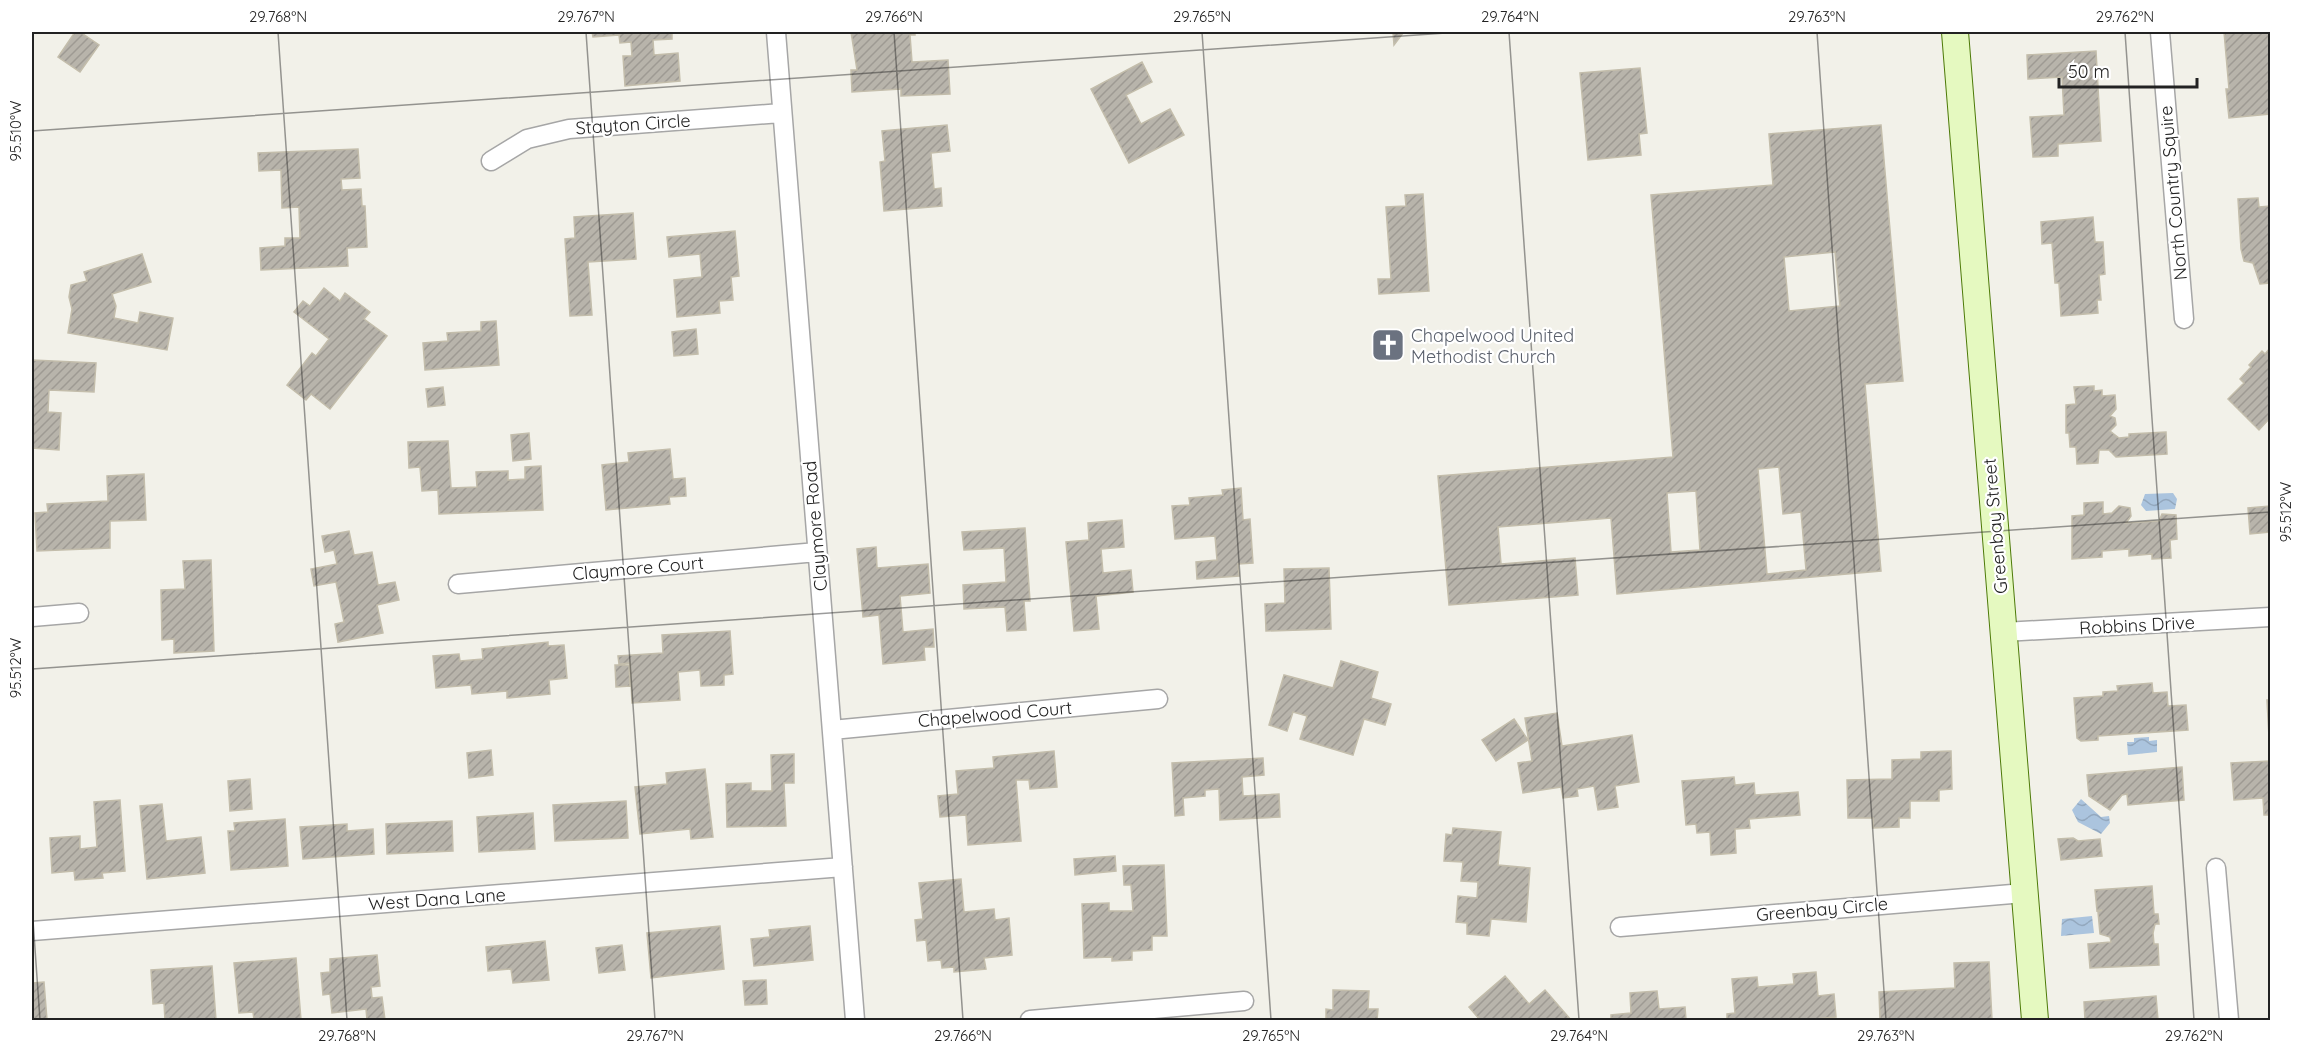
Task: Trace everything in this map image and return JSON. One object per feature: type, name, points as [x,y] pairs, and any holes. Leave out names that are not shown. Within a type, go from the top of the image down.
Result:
[{"type":"street","name":"Claymore Road","points":[[776,32],[855,1020]]},
{"type":"street","name":"Greenbay Street","points":[[1955,32],[2035,1020]]},
{"type":"street","name":"North Country Squire","points":[[2160,32],[2184,318]]},
{"type":"street","name":"Stayton Circle","points":[[491,160],[527,140],[569,129],[781,113]]},
{"type":"street","name":"Claymore Court","points":[[458,584],[817,552]]},
{"type":"street","points":[[32,617],[79,613]]},
{"type":"street","name":"Robbins Drive","points":[[2004,632],[2271,617]]},
{"type":"street","name":"Chapelwood Court","points":[[831,730],[1158,699]]},
{"type":"street","name":"West Dana Lane","points":[[32,931],[843,867]]},
{"type":"street","points":[[2216,868],[2229,1020]]},
{"type":"street","name":"Greenbay Circle","points":[[1620,927],[2024,893]]},
{"type":"street","points":[[1030,1020],[1244,1001]]},
{"type":"water","points":[[2173,493],[2177,499],[2175,509],[2146,511],[2141,505],[2145,494]]},
{"type":"water","points":[[2149,737],[2149,741],[2157,740],[2157,752],[2128,755],[2127,742],[2134,742],[2134,738]]},
{"type":"water","points":[[2081,799],[2101,817],[2109,816],[2110,823],[2101,834],[2078,822],[2072,810]]},
{"type":"water","points":[[2092,916],[2094,933],[2061,936],[2062,919]]},
{"type":"building","points":[[75,32],[80,32],[99,45],[80,72],[58,57]]},
{"type":"building","points":[[592,32],[672,32],[672,39],[653,40],[654,55],[678,53],[680,81],[625,86],[623,56],[632,56],[631,42],[620,43],[619,35],[593,37]]},
{"type":"building","points":[[851,32],[915,32],[915,35],[910,35],[912,62],[948,60],[950,94],[901,96],[901,89],[852,92],[851,70],[857,70]]},
{"type":"building","points":[[1393,32],[1418,32],[1403,33],[1394,45]]},
{"type":"building","points":[[2224,32],[2270,32],[2270,114],[2229,118]]},
{"type":"building","points":[[2096,51],[2101,141],[2058,144],[2058,156],[2033,157],[2030,117],[2064,115],[2062,77],[2028,79],[2027,55]]},
{"type":"building","points":[[1142,62],[1152,82],[1126,95],[1141,124],[1170,109],[1184,135],[1129,163],[1091,89]]},
{"type":"building","points":[[1640,68],[1647,133],[1639,134],[1641,155],[1588,160],[1580,73]]},
{"type":"building","points":[[947,125],[950,151],[931,153],[934,189],[941,188],[942,206],[884,211],[880,162],[885,161],[882,131]]},
{"type":"building","points":[[1881,125],[1903,381],[1865,384],[1881,571],[1617,594],[1611,518],[1498,527],[1501,564],[1575,558],[1578,595],[1449,605],[1438,476],[1673,457],[1651,195],[1773,185],[1769,134]],"holes":[[[1835,252],[1840,306],[1789,311],[1784,257]],[[1779,467],[1783,514],[1801,512],[1806,570],[1767,574],[1758,469]],[[1696,491],[1700,550],[1671,552],[1667,493]]]},
{"type":"building","points":[[358,149],[360,178],[341,179],[342,190],[361,189],[362,206],[365,206],[367,247],[347,248],[348,266],[261,270],[260,248],[285,246],[285,238],[300,238],[299,207],[282,208],[281,170],[259,171],[258,153]]},
{"type":"building","points":[[1423,194],[1429,291],[1379,294],[1378,279],[1391,279],[1386,207],[1406,206],[1405,195]]},
{"type":"building","points":[[2258,198],[2259,207],[2270,206],[2270,283],[2260,284],[2253,263],[2244,261],[2241,249],[2238,199]]},
{"type":"building","points":[[633,213],[636,259],[588,262],[592,315],[570,316],[565,239],[575,238],[574,217]]},
{"type":"building","points":[[2093,217],[2095,242],[2103,242],[2105,274],[2099,275],[2101,300],[2097,300],[2098,313],[2061,316],[2059,283],[2055,283],[2052,243],[2042,244],[2041,222]]},
{"type":"building","points":[[735,231],[739,276],[731,277],[733,300],[719,301],[720,313],[677,317],[674,280],[702,277],[700,254],[669,257],[667,237]]},
{"type":"building","points":[[142,254],[151,282],[112,294],[116,306],[114,318],[138,323],[140,312],[173,318],[167,350],[68,333],[72,309],[69,297],[71,285],[87,281],[84,272]]},
{"type":"building","points":[[324,288],[340,301],[345,293],[370,312],[364,319],[387,336],[330,409],[311,394],[306,400],[287,385],[312,353],[316,356],[329,339],[294,312],[303,301],[310,306]]},
{"type":"building","points":[[496,321],[499,365],[425,370],[423,343],[448,341],[447,333],[481,331],[481,322]]},
{"type":"building","points":[[696,329],[698,354],[674,356],[672,332]]},
{"type":"building","points":[[2270,348],[2270,418],[2259,430],[2228,399],[2244,383],[2240,379],[2251,367],[2249,365],[2262,351],[2265,354]]},
{"type":"building","points":[[32,360],[96,363],[94,392],[49,390],[48,412],[61,413],[59,450],[32,448]]},
{"type":"building","points":[[2094,386],[2094,391],[2102,390],[2102,396],[2115,395],[2116,409],[2110,416],[2115,418],[2116,425],[2110,431],[2119,438],[2129,437],[2129,434],[2166,432],[2167,454],[2116,457],[2109,450],[2099,450],[2098,463],[2077,464],[2076,447],[2070,447],[2069,433],[2066,433],[2066,405],[2076,404],[2074,387]]},
{"type":"building","points":[[443,387],[445,405],[428,407],[426,389]]},
{"type":"building","points":[[529,433],[531,459],[513,461],[511,435]]},
{"type":"building","points":[[448,441],[451,488],[477,487],[476,472],[508,471],[508,480],[525,479],[525,467],[541,466],[543,510],[439,514],[438,490],[422,491],[420,467],[409,468],[408,442]]},
{"type":"building","points":[[670,449],[673,479],[685,478],[686,496],[669,497],[670,504],[606,510],[602,465],[629,462],[628,453]]},
{"type":"building","points":[[144,474],[146,520],[110,521],[110,548],[37,551],[35,513],[48,512],[47,504],[108,501],[107,476]]},
{"type":"building","points":[[1241,488],[1243,520],[1250,519],[1253,563],[1238,564],[1239,576],[1197,579],[1196,562],[1217,560],[1215,536],[1175,539],[1172,506],[1190,505],[1189,498],[1223,495],[1222,490]]},
{"type":"building","points":[[2103,502],[2103,514],[2112,513],[2119,506],[2130,508],[2131,516],[2126,523],[2159,521],[2162,514],[2176,515],[2177,539],[2170,540],[2171,558],[2152,559],[2152,554],[2129,556],[2129,549],[2102,551],[2102,557],[2072,559],[2072,516],[2084,515],[2084,503]]},
{"type":"building","points":[[2270,506],[2270,532],[2250,534],[2248,508]]},
{"type":"building","points":[[1122,520],[1124,547],[1101,549],[1103,573],[1131,570],[1133,592],[1096,596],[1099,629],[1074,631],[1066,542],[1089,540],[1088,523]]},
{"type":"building","points":[[1025,528],[1030,601],[1024,601],[1026,630],[1007,631],[1005,607],[964,609],[963,585],[1006,582],[1004,548],[964,550],[962,532]]},
{"type":"building","points":[[349,531],[354,555],[372,552],[378,585],[395,582],[399,600],[377,605],[383,633],[338,642],[335,624],[344,622],[336,582],[314,586],[311,569],[337,564],[334,550],[325,552],[322,536]]},
{"type":"building","points":[[876,547],[877,568],[928,564],[930,593],[900,596],[903,632],[933,629],[934,647],[924,647],[925,660],[883,664],[879,615],[863,617],[857,549]]},
{"type":"building","points":[[211,560],[214,651],[174,653],[174,639],[162,640],[161,590],[185,589],[183,561]]},
{"type":"building","points":[[1329,568],[1331,629],[1266,631],[1265,604],[1285,603],[1284,569]]},
{"type":"building","points":[[730,631],[733,674],[724,675],[724,685],[701,686],[700,670],[678,672],[680,700],[632,703],[630,663],[619,664],[618,656],[663,653],[662,635]]},
{"type":"building","points":[[548,642],[548,646],[564,645],[567,678],[549,680],[550,694],[507,698],[507,691],[472,694],[471,685],[436,688],[433,656],[459,654],[460,661],[483,659],[482,649]]},
{"type":"building","points":[[1341,661],[1378,672],[1371,698],[1391,704],[1385,725],[1364,719],[1353,755],[1300,739],[1307,716],[1293,712],[1287,731],[1269,725],[1284,675],[1333,688]]},
{"type":"building","points":[[615,665],[629,665],[630,686],[616,687]]},
{"type":"building","points":[[2152,683],[2153,693],[2167,692],[2168,706],[2186,705],[2188,730],[2098,736],[2098,740],[2081,741],[2077,738],[2074,698],[2103,696],[2103,692],[2118,691],[2117,686]]},
{"type":"building","points":[[2267,700],[2270,700],[2270,737],[2269,737]]},
{"type":"building","points":[[1557,713],[1562,746],[1632,735],[1639,782],[1615,786],[1618,807],[1598,810],[1594,786],[1577,789],[1578,796],[1563,798],[1561,787],[1523,793],[1518,763],[1532,761],[1525,718]]},
{"type":"building","points":[[1514,719],[1528,740],[1496,761],[1482,740]]},
{"type":"building","points":[[491,750],[493,775],[469,778],[467,753]]},
{"type":"building","points":[[1054,751],[1057,787],[1030,789],[1029,780],[1016,780],[1021,841],[968,845],[966,815],[940,817],[938,796],[958,794],[956,771],[994,768],[993,757]]},
{"type":"building","points":[[1951,751],[1952,789],[1939,790],[1939,801],[1910,801],[1910,818],[1899,818],[1899,827],[1873,828],[1873,818],[1848,818],[1847,780],[1892,779],[1892,760],[1921,759],[1921,752]]},
{"type":"building","points":[[794,754],[794,783],[784,783],[786,826],[727,827],[726,784],[751,783],[751,791],[772,791],[771,755]]},
{"type":"building","points":[[1263,758],[1264,775],[1242,777],[1243,796],[1279,794],[1280,817],[1220,820],[1219,789],[1205,790],[1205,796],[1183,798],[1184,815],[1175,816],[1172,763]]},
{"type":"building","points":[[2270,761],[2270,815],[2264,815],[2263,798],[2234,800],[2231,763]]},
{"type":"building","points":[[2182,767],[2184,800],[2128,805],[2127,794],[2122,795],[2110,810],[2089,796],[2087,775]]},
{"type":"building","points":[[705,769],[713,837],[691,839],[690,829],[640,834],[635,787],[667,784],[666,773]]},
{"type":"building","points":[[1734,777],[1735,785],[1754,783],[1755,795],[1798,792],[1800,815],[1749,819],[1750,828],[1735,829],[1736,853],[1711,855],[1710,832],[1697,833],[1696,824],[1686,825],[1682,781]]},
{"type":"building","points":[[250,779],[252,809],[230,811],[228,781]]},
{"type":"building","points":[[120,800],[125,871],[102,873],[103,878],[75,880],[74,871],[52,873],[50,838],[80,836],[80,849],[97,847],[94,802]]},
{"type":"building","points":[[626,801],[628,838],[555,841],[553,805]]},
{"type":"building","points":[[162,804],[166,841],[201,837],[205,873],[147,879],[140,806]]},
{"type":"building","points":[[533,813],[535,849],[479,852],[477,817]]},
{"type":"building","points":[[285,819],[288,866],[231,870],[228,831],[235,831],[234,823]]},
{"type":"building","points":[[452,821],[453,851],[387,854],[386,824]]},
{"type":"building","points":[[347,824],[347,831],[373,829],[374,854],[303,859],[300,827]]},
{"type":"building","points":[[1453,828],[1501,832],[1498,865],[1530,868],[1526,922],[1491,919],[1489,936],[1467,934],[1467,923],[1456,922],[1458,896],[1477,898],[1478,882],[1461,881],[1463,862],[1444,861],[1446,834],[1452,835]]},
{"type":"building","points":[[2073,838],[2078,841],[2100,839],[2102,856],[2061,860],[2058,839]]},
{"type":"building","points":[[1115,856],[1116,871],[1075,875],[1074,859]]},
{"type":"building","points":[[1164,865],[1167,936],[1152,936],[1152,950],[1132,951],[1132,960],[1112,961],[1112,957],[1084,958],[1082,904],[1109,903],[1109,911],[1133,911],[1131,885],[1124,885],[1123,866]]},
{"type":"building","points":[[961,879],[964,912],[994,909],[995,920],[1009,918],[1012,955],[984,958],[986,969],[954,972],[954,967],[942,968],[941,960],[928,961],[926,940],[917,941],[915,920],[923,919],[919,883]]},
{"type":"building","points":[[2152,886],[2154,914],[2158,914],[2159,924],[2155,924],[2153,933],[2154,944],[2158,944],[2159,965],[2090,968],[2088,944],[2111,942],[2110,937],[2100,934],[2098,912],[2102,910],[2097,911],[2095,890]]},
{"type":"building","points":[[720,926],[724,969],[651,978],[647,933]]},
{"type":"building","points":[[810,926],[813,960],[754,966],[751,939],[770,937],[769,930]]},
{"type":"building","points":[[545,941],[549,980],[513,983],[511,969],[488,971],[486,947]]},
{"type":"building","points":[[622,945],[625,970],[599,973],[596,948]]},
{"type":"building","points":[[377,955],[380,986],[371,987],[372,998],[382,997],[385,1020],[367,1020],[366,1009],[332,1013],[330,994],[323,995],[321,973],[330,972],[330,959]]},
{"type":"building","points":[[296,958],[301,1020],[254,1020],[253,1012],[239,1013],[234,963]]},
{"type":"building","points":[[1989,962],[1992,1020],[1880,1020],[1879,992],[1955,988],[1954,963]]},
{"type":"building","points":[[212,966],[216,1020],[165,1020],[164,1003],[153,1004],[151,970]]},
{"type":"building","points":[[1816,972],[1818,996],[1834,994],[1836,1017],[1805,1020],[1727,1020],[1727,1014],[1735,1013],[1732,979],[1757,977],[1758,987],[1794,984],[1793,974]]},
{"type":"building","points":[[1505,976],[1529,1004],[1545,990],[1571,1020],[1480,1020],[1469,1007]]},
{"type":"building","points":[[766,980],[767,1004],[745,1005],[743,981]]},
{"type":"building","points":[[44,982],[47,1020],[32,1020],[32,983]]},
{"type":"building","points":[[1333,990],[1369,991],[1368,1009],[1378,1009],[1377,1020],[1326,1020],[1326,1009],[1333,1010]]},
{"type":"building","points":[[1657,991],[1659,1009],[1685,1007],[1686,1020],[1611,1020],[1611,1015],[1631,1013],[1630,993]]},
{"type":"building","points":[[2156,996],[2158,1020],[2085,1020],[2084,1002]]},
{"type":"place","name":"Chapelwood United Methodist Church","points":[[1388,345]]}]
